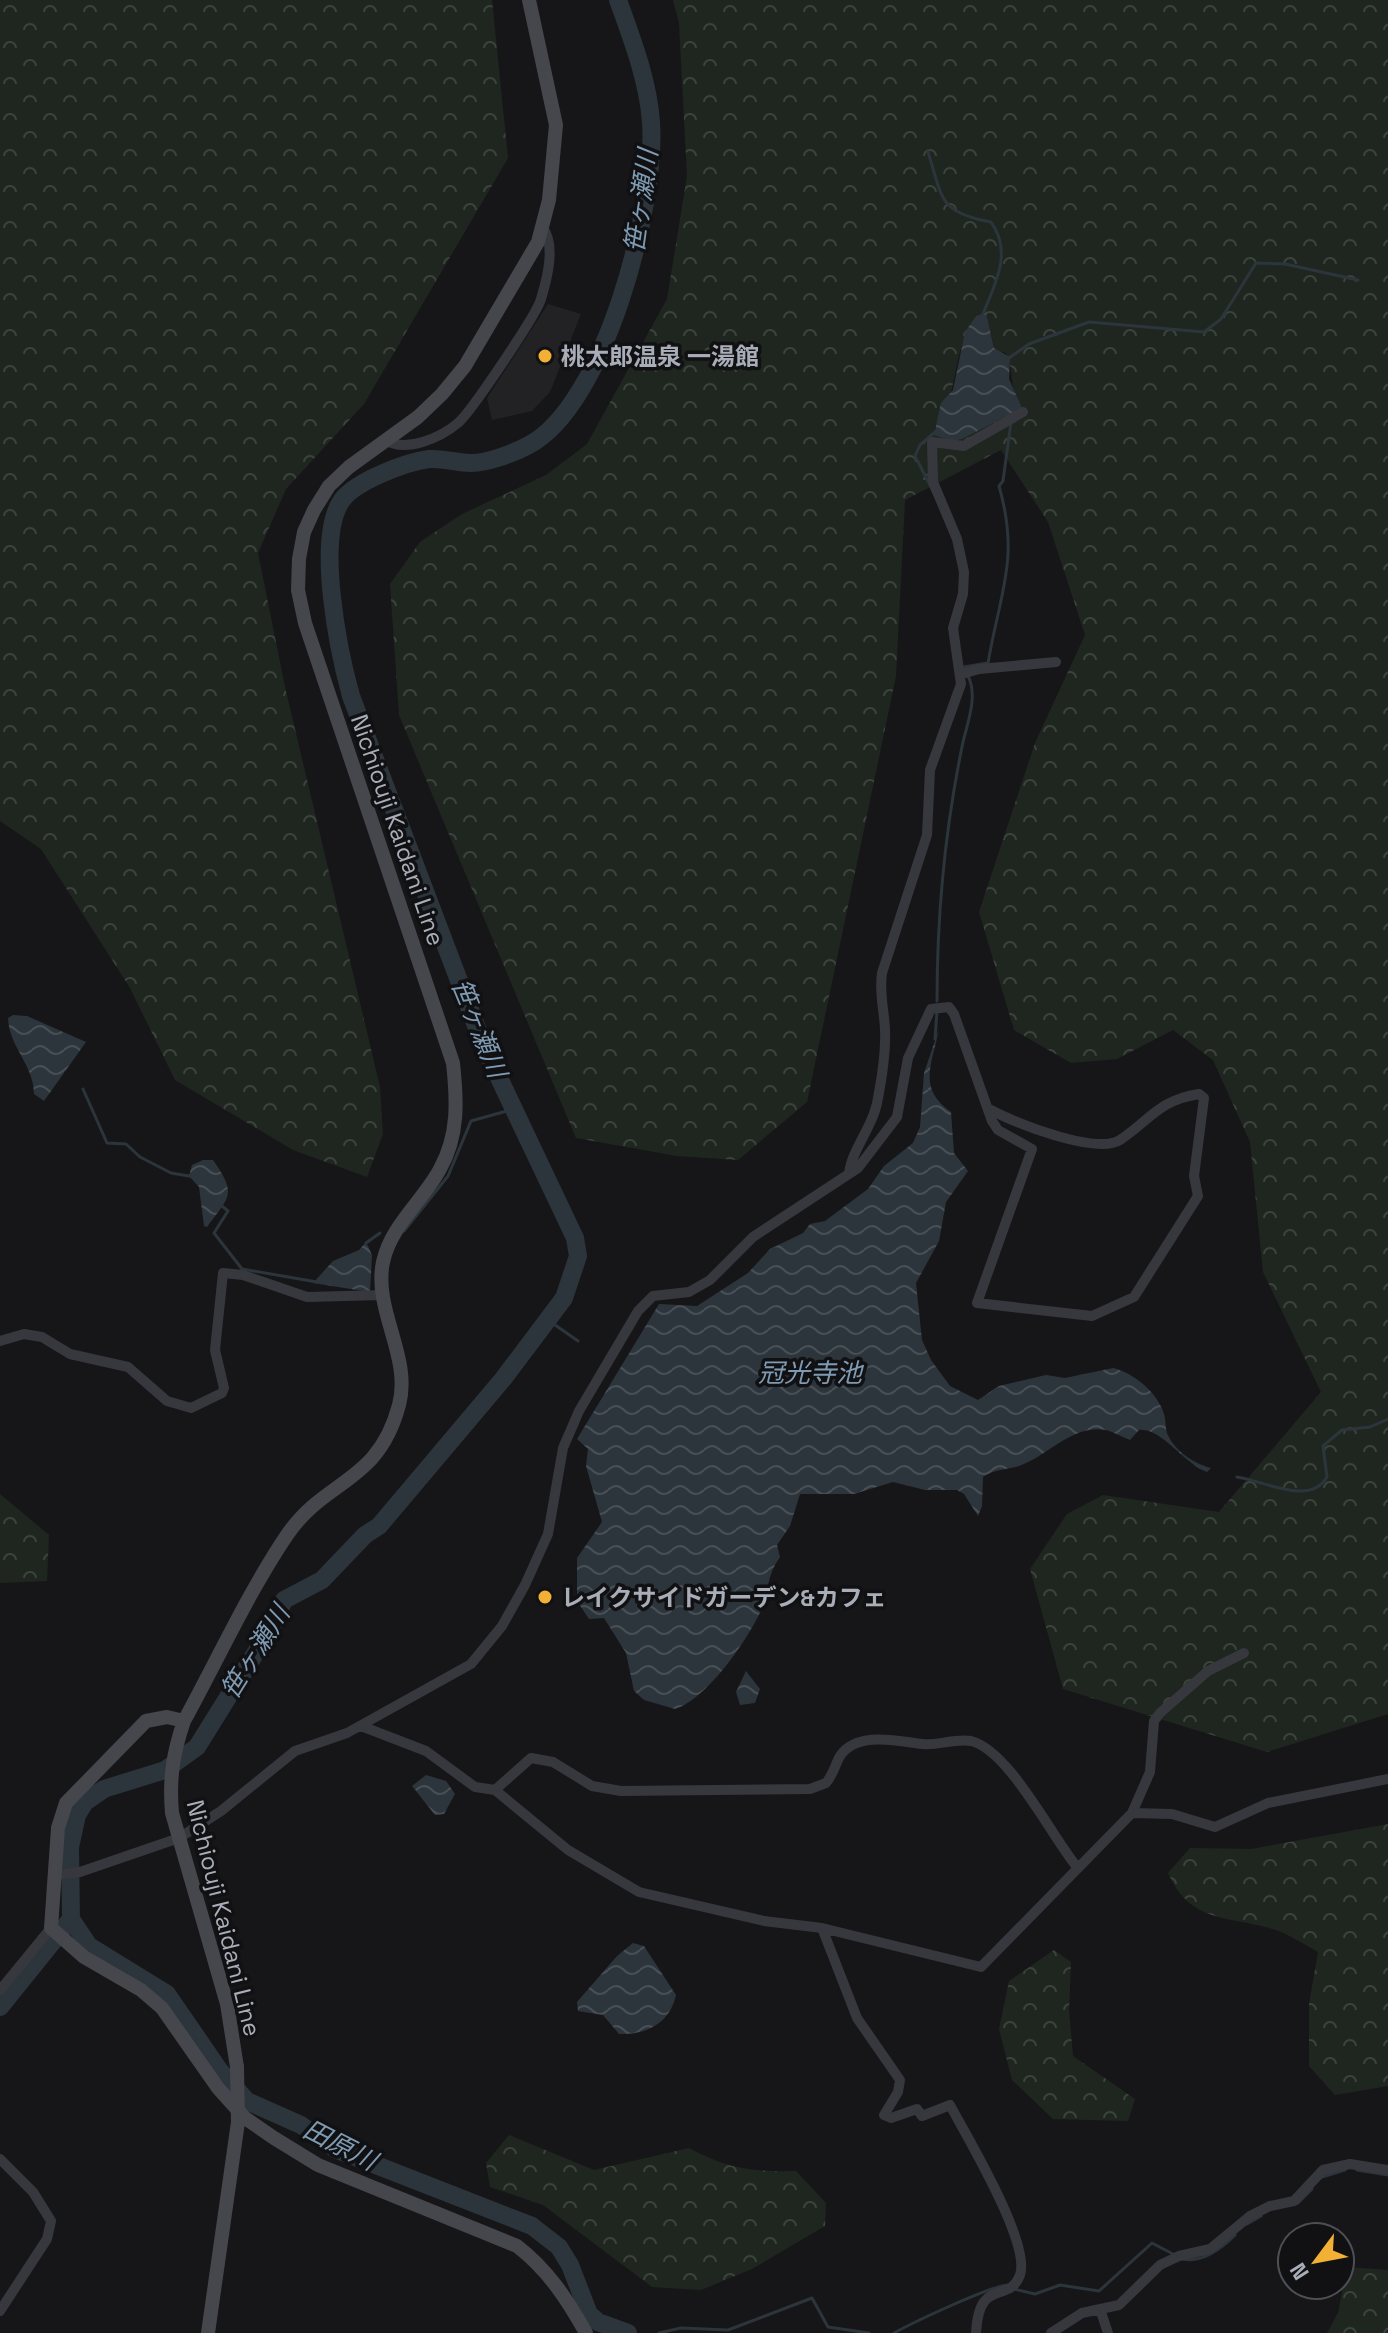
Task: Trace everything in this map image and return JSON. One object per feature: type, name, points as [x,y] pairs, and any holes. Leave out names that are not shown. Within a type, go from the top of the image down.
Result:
[{"type":"main road","name":"Nichiouji Kaidani Line","points":[[208,2333],[238,2122],[237,2067],[227,2004],[179,1838],[170,1783],[173,1752],[184,1721],[288,1535],[314,1506],[370,1464],[392,1428],[402,1383],[383,1295],[383,1263],[393,1236],[440,1170],[456,1125],[453,1063],[305,623],[298,590],[304,532],[329,486],[442,394],[465,366],[532,257],[543,228],[556,125],[529,0]]},
{"type":"main road","points":[[184,1721],[167,1717],[146,1721],[82,1783],[61,1815],[57,1933],[84,1957],[141,1990],[162,2008],[218,2088],[245,2118],[318,2165],[517,2246],[540,2264],[560,2289],[586,2333]]},
{"type":"street","points":[[385,440],[396,447],[405,447],[441,434],[468,413],[541,302],[551,246],[543,228]]},
{"type":"street","points":[[849,1174],[850,1165],[870,1131],[878,1099],[885,1038],[880,991],[882,973],[927,835],[930,770],[962,668],[953,628],[963,594],[964,572],[957,539],[933,482],[932,442],[964,446],[1023,412]]},
{"type":"street","points":[[962,668],[1056,662]]},
{"type":"street","points":[[59,1875],[80,1872],[179,1838],[221,1811],[295,1751],[361,1726],[471,1664],[502,1626],[548,1534],[563,1448],[579,1411],[646,1300],[662,1293],[689,1292],[710,1280],[742,1246],[849,1174],[882,1140],[897,1117],[908,1058],[931,1009],[949,1007],[954,1014],[975,1076],[991,1110],[992,1121],[998,1130],[1027,1144],[1032,1155],[977,1303],[1092,1316],[1134,1297],[1198,1196],[1194,1176],[1204,1098],[1199,1094],[1168,1102],[1118,1141],[1103,1145],[1019,1125],[991,1110]]},
{"type":"street","points":[[0,1341],[24,1334],[42,1337],[70,1354],[128,1367],[167,1401],[191,1408],[222,1393],[224,1388],[215,1350],[223,1273],[243,1275],[307,1297],[383,1295]]},
{"type":"street","points":[[361,1726],[426,1751],[475,1787],[495,1790],[568,1850],[639,1892],[764,1921],[822,1928],[981,1967],[1132,1813],[1150,1772],[1154,1721],[1160,1713],[1208,1671],[1244,1653]]},
{"type":"street","points":[[495,1790],[531,1758],[553,1762],[592,1786],[621,1791],[810,1789],[826,1783],[841,1756],[854,1744],[872,1740],[928,1745],[970,1741],[989,1750],[1019,1782],[1077,1867]]},
{"type":"street","points":[[1132,1813],[1172,1814],[1215,1827],[1268,1803],[1388,1779]]},
{"type":"street","points":[[822,1928],[857,2018],[900,2080],[898,2092],[884,2115],[891,2118],[917,2109],[922,2116],[950,2105],[1013,2230],[1021,2257],[1021,2273],[1010,2286],[985,2297],[979,2304],[976,2333]]},
{"type":"street","points":[[0,1990],[57,1933]]},
{"type":"street","points":[[0,2159],[33,2192],[51,2221],[47,2239],[0,2311]]},
{"type":"street","points":[[1056,2331],[1082,2313],[1119,2305],[1150,2271],[1177,2256],[1210,2249],[1250,2216],[1270,2206],[1294,2201],[1323,2170],[1350,2164],[1388,2170]]},
{"type":"street","points":[[1100,2309],[1108,2333]]},
{"type":"shaded area","points":[[548,304],[581,314],[550,392],[532,411],[492,420],[487,398]]},
{"type":"green space","points":[[0,0],[492,0],[508,158],[364,404],[286,489],[258,553],[285,687],[380,1087],[383,1134],[367,1177],[293,1150],[175,1080],[130,988],[41,849],[0,821]]},
{"type":"green space","points":[[673,0],[1388,0],[1388,1714],[1267,1752],[1063,1689],[1030,1569],[1067,1514],[1103,1495],[1219,1512],[1321,1392],[1263,1272],[1250,1142],[1213,1060],[1173,1030],[1117,1059],[1071,1063],[1014,1030],[979,912],[1035,743],[1085,635],[1048,522],[1001,450],[905,500],[896,676],[807,1102],[738,1160],[677,1156],[576,1138],[399,715],[390,584],[420,542],[462,514],[546,475],[587,444],[667,299],[687,176],[679,23]],"holes":[[[976,316],[988,323],[995,350],[1006,353],[1008,358],[1016,396],[934,429],[948,402],[968,329]]]},
{"type":"green space","points":[[0,1494],[49,1535],[47,1581],[0,1583]]},
{"type":"green space","points":[[1388,1824],[1388,2086],[1335,2095],[1309,2066],[1309,2004],[1318,1952],[1273,1929],[1225,1919],[1199,1909],[1177,1889],[1168,1873],[1190,1848],[1251,1849]]},
{"type":"green space","points":[[1054,1950],[1071,1962],[1069,2010],[1073,2056],[1135,2099],[1128,2121],[1053,2119],[1012,2080],[999,2029],[1009,1981]]},
{"type":"green space","points":[[509,2135],[594,2170],[689,2148],[716,2161],[741,2168],[796,2171],[826,2203],[825,2226],[752,2269],[701,2290],[652,2287],[543,2205],[490,2187],[486,2163]]},
{"type":"green space","points":[[1356,2268],[1388,2270],[1388,2333],[1327,2333],[1338,2313],[1340,2301],[1356,2301]]},
{"type":"water","points":[[986,313],[994,348],[1010,357],[1009,379],[1022,408],[962,439],[952,441],[934,435],[941,403],[953,390],[965,332],[976,316]]},
{"type":"water","points":[[13,1015],[27,1016],[86,1042],[44,1101],[34,1094],[30,1074],[12,1038],[8,1018]]},
{"type":"water","name":"冠光寺池","points":[[939,1029],[930,1085],[940,1103],[951,1112],[954,1153],[968,1171],[946,1202],[939,1241],[916,1283],[922,1340],[931,1360],[950,1386],[978,1400],[999,1386],[1046,1375],[1065,1378],[1113,1368],[1129,1374],[1144,1385],[1161,1406],[1167,1433],[1175,1446],[1192,1460],[1211,1468],[1207,1472],[1198,1468],[1156,1434],[1147,1431],[1139,1430],[1130,1440],[1106,1430],[1094,1429],[1071,1436],[1019,1466],[983,1477],[982,1506],[978,1516],[964,1494],[957,1490],[925,1490],[893,1482],[854,1494],[800,1494],[790,1526],[777,1545],[780,1557],[770,1577],[762,1608],[725,1667],[700,1694],[675,1709],[644,1700],[634,1691],[626,1653],[604,1618],[589,1619],[577,1601],[577,1558],[602,1522],[586,1466],[588,1449],[577,1439],[659,1304],[697,1306],[748,1273],[770,1249],[803,1233],[810,1224],[825,1221],[868,1189],[884,1166],[913,1143],[920,1127],[924,1073]]},
{"type":"water","points":[[213,1160],[228,1188],[225,1201],[207,1227],[204,1226],[199,1187],[189,1176],[192,1165]]},
{"type":"water","points":[[366,1242],[372,1255],[370,1292],[313,1283],[333,1261],[359,1250]]},
{"type":"water","points":[[746,1671],[760,1689],[755,1703],[740,1705],[736,1692]]},
{"type":"water","points":[[426,1775],[446,1781],[455,1794],[444,1814],[435,1815],[412,1786]]},
{"type":"water","points":[[633,1943],[644,1946],[676,1995],[668,2013],[656,2025],[639,2032],[619,2034],[603,2015],[578,2011],[577,2002],[617,1956]]},
{"type":"waterway","name":"笹ヶ瀬川","points":[[0,2007],[71,1919],[70,1847],[77,1815],[85,1802],[104,1789],[165,1770],[197,1747],[273,1625],[284,1600],[322,1580],[365,1535],[379,1526],[503,1379],[564,1298],[578,1256],[575,1238],[483,1044],[351,696],[332,596],[330,541],[334,518],[342,500],[358,486],[395,468],[419,461],[434,459],[478,463],[516,451],[529,445],[556,423],[581,389],[603,347],[621,299],[635,250],[651,158],[647,91],[618,0]]},
{"type":"waterway","points":[[928,152],[945,201],[961,213],[991,222],[997,233],[1001,245],[1000,268],[983,314]]},
{"type":"waterway","points":[[1009,358],[1029,344],[1089,322],[1204,332],[1221,319],[1256,263],[1285,264],[1358,280]]},
{"type":"waterway","points":[[964,667],[988,663],[1006,575],[1008,534],[999,486],[1003,481],[1011,422]]},
{"type":"waterway","points":[[934,493],[915,456],[920,445],[935,432]]},
{"type":"waterway","points":[[937,1001],[940,903],[957,774],[972,700],[968,676]]},
{"type":"waterway","points":[[935,1039],[937,1011]]},
{"type":"waterway","points":[[83,1089],[107,1143],[126,1144],[140,1157],[171,1173],[195,1177]]},
{"type":"waterway","points":[[404,1231],[448,1176],[471,1121],[514,1109]]},
{"type":"waterway","points":[[222,1206],[228,1211],[214,1233],[242,1269],[317,1282]]},
{"type":"waterway","points":[[366,1243],[380,1233]]},
{"type":"waterway","points":[[548,1320],[578,1341]]},
{"type":"waterway","points":[[1237,1477],[1285,1489],[1309,1490],[1319,1486],[1327,1477],[1323,1446],[1342,1430],[1370,1427],[1388,1419]]},
{"type":"waterway","name":"田原川","points":[[71,1919],[89,1946],[167,1994],[220,2071],[247,2101],[301,2125],[335,2149],[532,2226],[559,2247],[570,2265],[589,2314],[598,2322],[628,2333]]},
{"type":"waterway","points":[[1322,2177],[1345,2170]]},
{"type":"waterway","points":[[1357,2170],[1388,2175]]},
{"type":"waterway","points":[[1298,2203],[1312,2189]]},
{"type":"waterway","points":[[1247,2224],[1261,2216]]},
{"type":"waterway","points":[[1183,2259],[1205,2257],[1235,2235]]},
{"type":"waterway","points":[[1014,2289],[1035,2294],[1060,2285],[1099,2291],[1152,2243],[1173,2254]]},
{"type":"waterway","points":[[894,2333],[969,2298],[1008,2285]]},
{"type":"waterway","points":[[659,2333],[681,2328],[728,2330],[812,2298],[828,2327],[869,2333]]},
{"type":"place","name":"桃太郎温泉 一湯館","points":[[545,356]]},
{"type":"place","name":"レイクサイドガーデン&カフェ","points":[[545,1597]]}]
